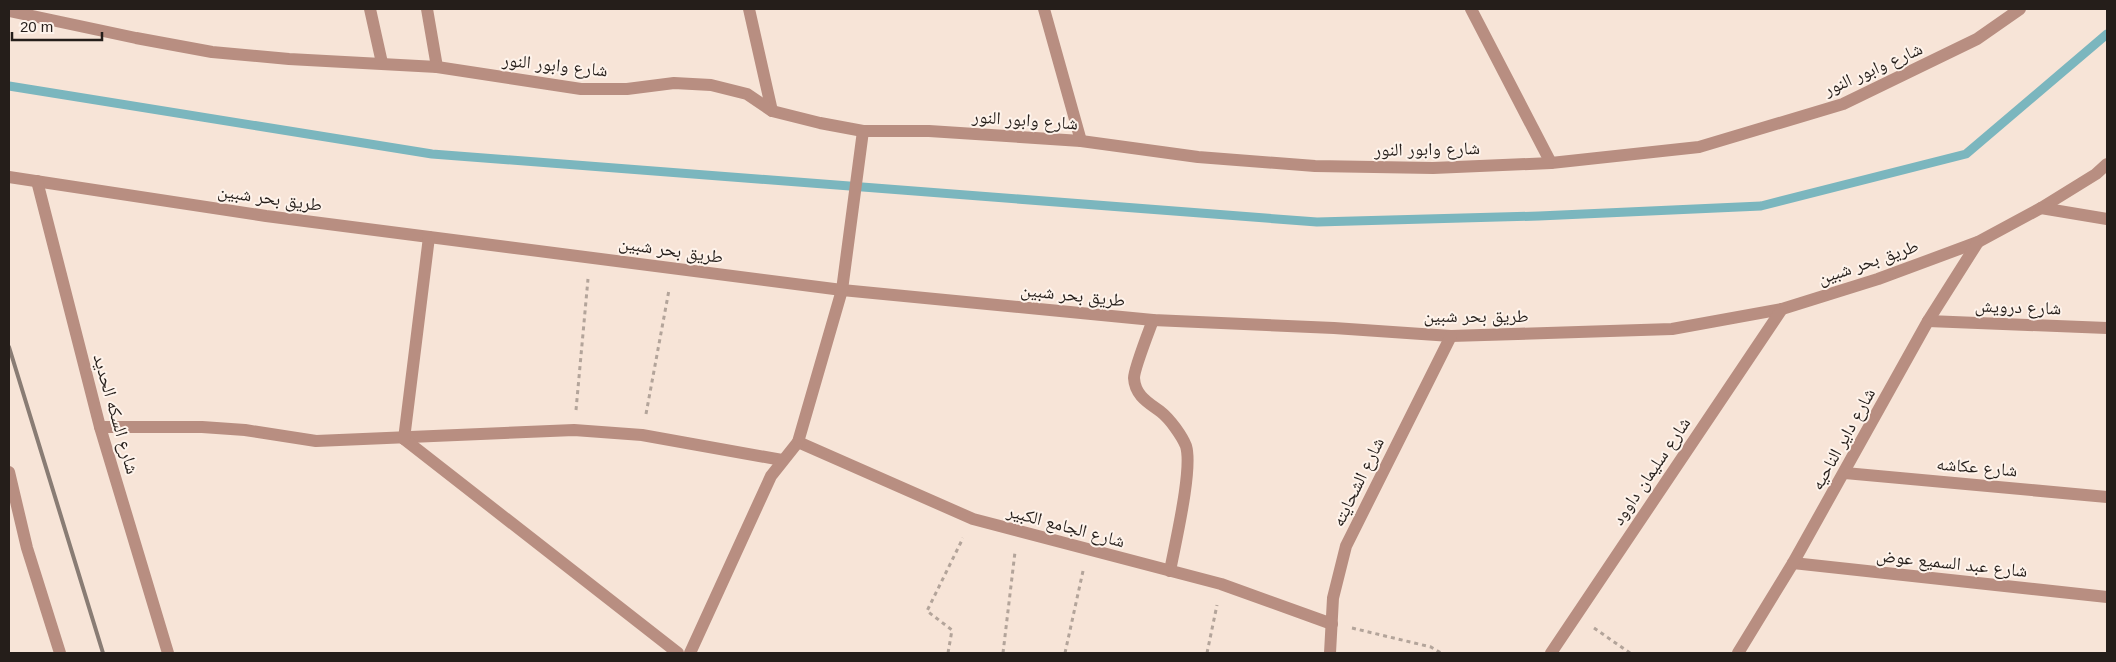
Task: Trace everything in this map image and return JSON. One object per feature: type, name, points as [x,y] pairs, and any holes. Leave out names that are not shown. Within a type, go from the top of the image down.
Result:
[{"type":"street","points":[[370,9],[382,63]]},
{"type":"street","points":[[427,9],[437,67]]},
{"type":"street","points":[[749,9],[772,111]]},
{"type":"street","points":[[1044,9],[1081,141]]},
{"type":"street","points":[[1471,9],[1551,163]]},
{"type":"street","name":"شارع وابور النور","points":[[9,11],[212,52],[289,59],[437,67],[581,89],[627,89],[674,84],[711,85],[746,94],[772,111],[863,131],[929,132],[1081,141],[1198,157],[1315,166],[1433,168],[1551,163],[1699,147],[1842,104],[1977,39],[2020,9]]},
{"type":"street","points":[[690,653],[771,476],[798,442],[842,290],[863,131]]},
{"type":"street","name":"طريق بحر شبين","points":[[9,177],[266,216],[590,256],[842,290],[1153,320],[1334,328],[1451,336],[1672,329],[1782,309],[1878,279],[1978,242],[2041,208],[2096,174],[2107,164]]},
{"type":"street","name":"شارع السكه الحديد","points":[[37,181],[100,427],[168,653]]},
{"type":"street","points":[[2041,208],[2107,218]]},
{"type":"street","points":[[404,439],[429,237]]},
{"type":"street","name":"شارع داير الناحيه","points":[[1738,653],[1793,563],[1928,321],[1978,242]]},
{"type":"street","name":"شارع سليمان داوود","points":[[1551,653],[1574,616],[1782,309]]},
{"type":"street","points":[[1153,320],[1134,377],[1137,390],[1146,404],[1162,413],[1179,434],[1186,446],[1188,468],[1170,571]]},
{"type":"street","name":"شارع درويش","points":[[1928,321],[2107,328]]},
{"type":"street","name":"شارع الشحايته","points":[[1330,653],[1333,598],[1346,546],[1451,336]]},
{"type":"street","points":[[100,427],[202,427],[245,430],[316,441],[404,439],[574,430],[642,435],[782,460]]},
{"type":"street","points":[[404,439],[678,653]]},
{"type":"street","name":"شارع الجامع الكبير","points":[[798,442],[973,519],[1221,584],[1332,624]]},
{"type":"street","points":[[9,472],[27,548],[60,653]]},
{"type":"street","name":"شارع عكاشه","points":[[1844,473],[2107,497]]},
{"type":"street","name":"شارع عبد السميع عوض","points":[[1793,563],[2107,597]]},
{"type":"path","points":[[574,430],[590,256]]},
{"type":"path","points":[[642,435],[673,268]]},
{"type":"path","points":[[948,653],[952,630],[927,611],[973,519]]},
{"type":"path","points":[[1003,653],[1018,531]]},
{"type":"path","points":[[1065,653],[1088,550]]},
{"type":"path","points":[[1207,653],[1221,584]]},
{"type":"path","points":[[1574,616],[1630,653]]},
{"type":"path","points":[[1332,624],[1430,647],[1441,653]]},
{"type":"waterway","points":[[9,86],[432,154],[1317,222],[1539,216],[1761,206],[1966,154],[2107,34]]},
{"type":"railway","points":[[9,347],[103,653]]}]
